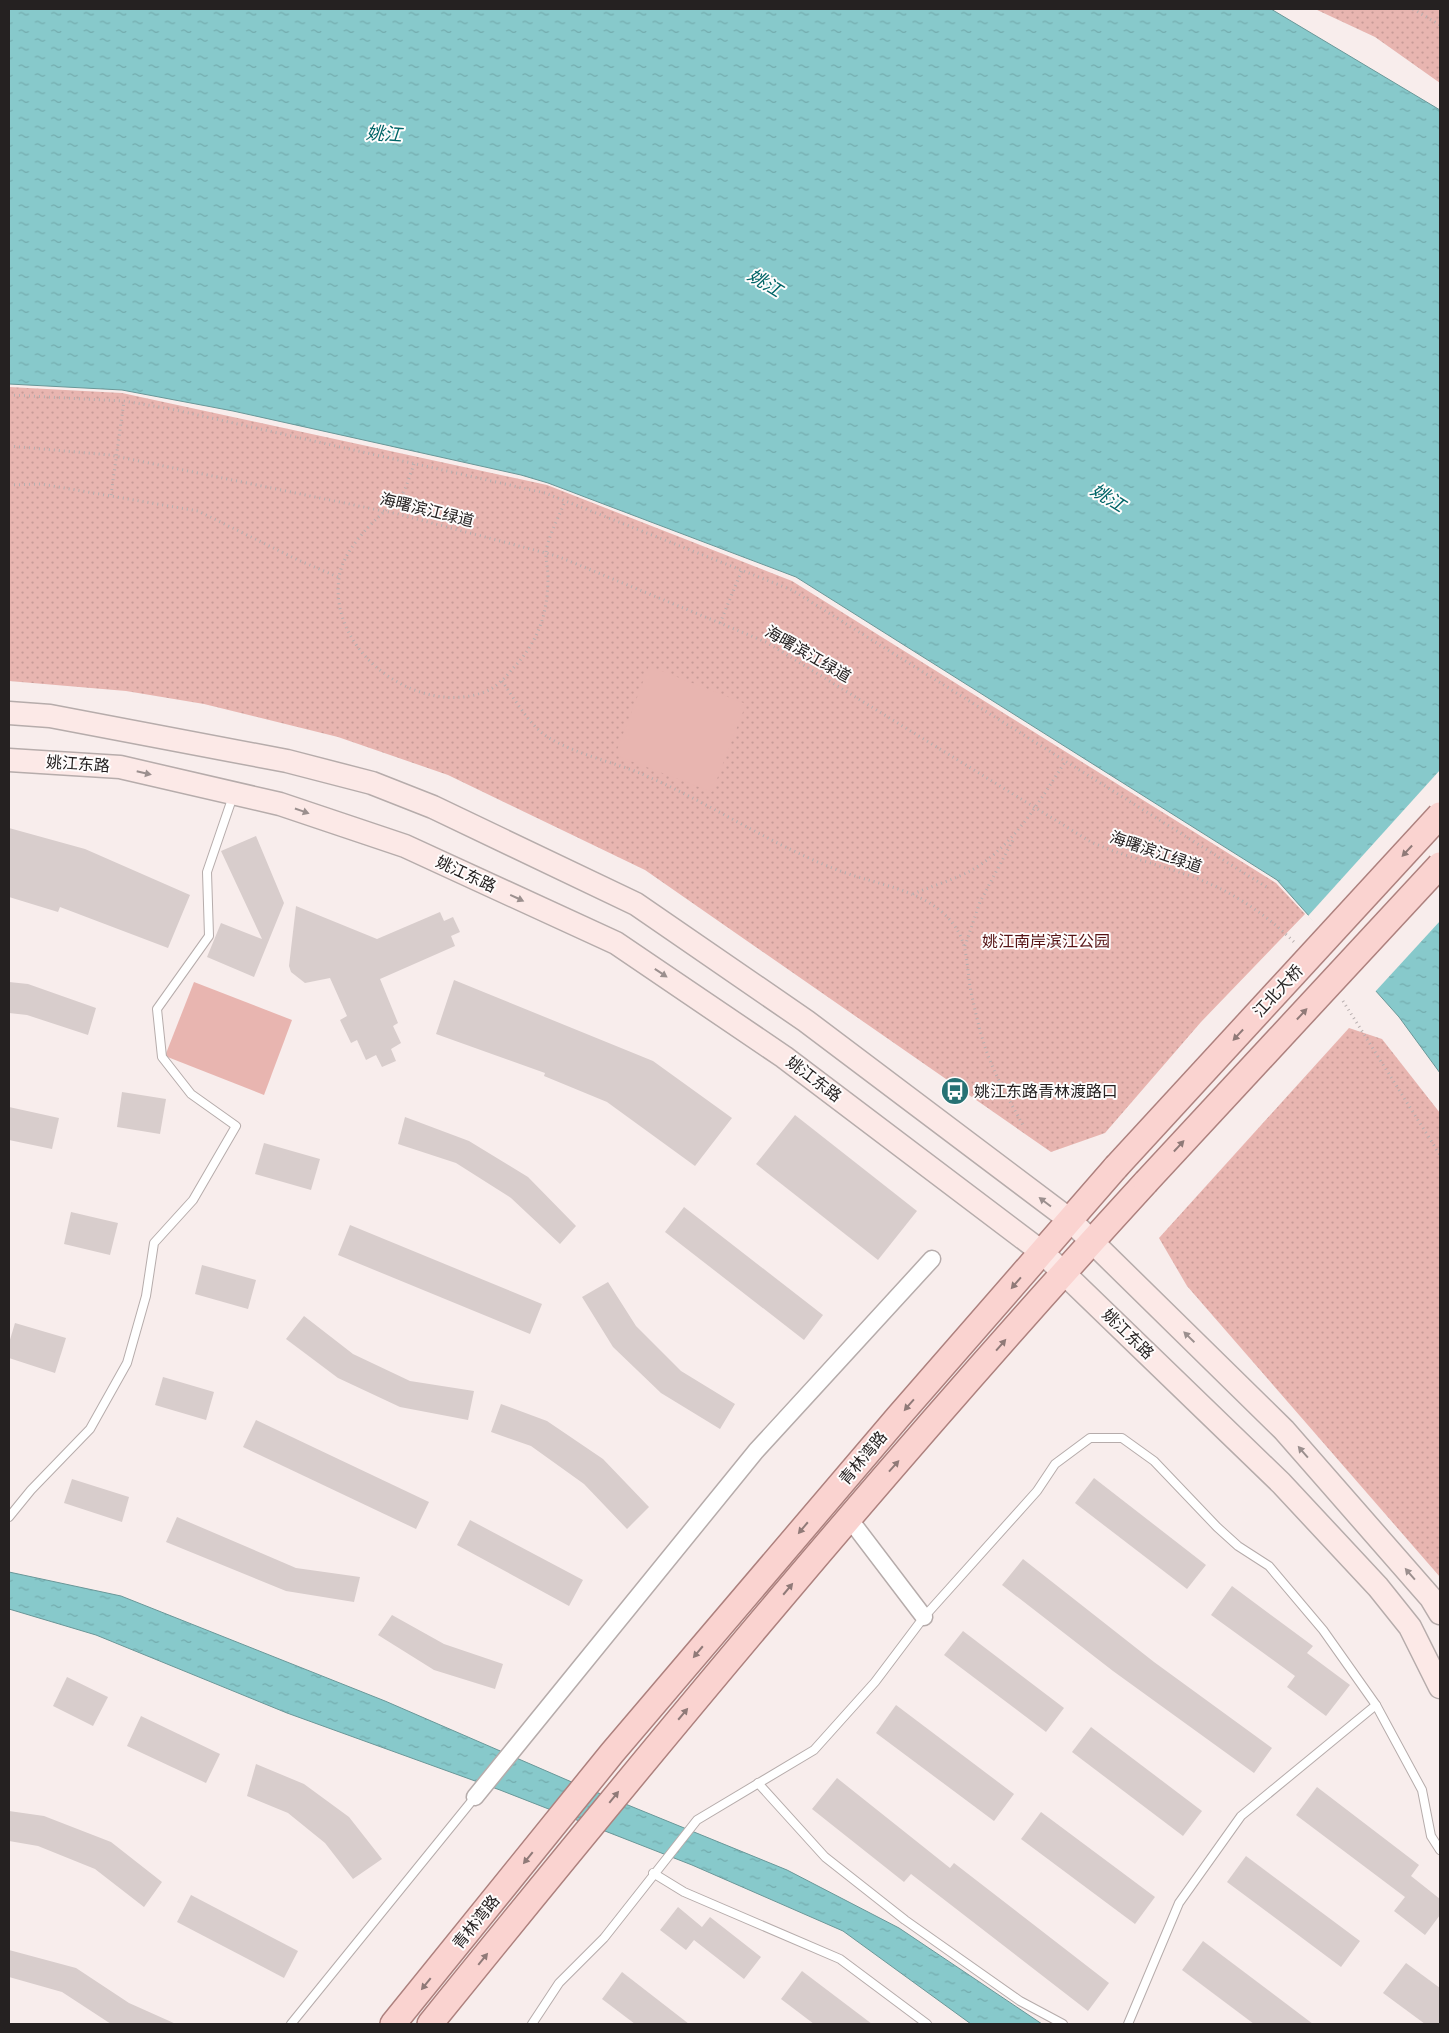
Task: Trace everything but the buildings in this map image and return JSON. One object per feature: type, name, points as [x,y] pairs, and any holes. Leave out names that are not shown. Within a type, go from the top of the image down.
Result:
[{"type":"main road","points":[[9,713],[50,716],[269,758],[372,783],[433,807],[636,904],[806,1020],[1070,1220],[1284,1430],[1431,1598],[1440,1613]]},
{"type":"main road","name":"姚江东路","points":[[9,760],[120,767],[280,804],[405,846],[616,943],[784,1057],[1043,1252],[1281,1483],[1378,1587],[1410,1627],[1440,1687]]},
{"type":"main road","name":"江北大桥","points":[[1116,1166],[1440,815]]},
{"type":"main road","name":"江北大桥","points":[[1146,1182],[1440,865]]},
{"type":"main road","name":"青林湾路","points":[[393,2024],[612,1753],[898,1416],[1043,1252],[1116,1166]]},
{"type":"main road","name":"青林湾路","points":[[430,2024],[652,1751],[848,1517],[1146,1182]]},
{"type":"street","points":[[476,1797],[756,1451],[932,1259]]},
{"type":"street","points":[[848,1517],[924,1618]]},
{"type":"lane","points":[[9,1517],[30,1490],[90,1429],[127,1363],[146,1296],[154,1243],[193,1200],[236,1126],[190,1094],[162,1057],[157,1009],[209,936],[207,872],[234,793]]},
{"type":"lane","points":[[532,2024],[558,1983],[604,1938],[697,1820],[814,1750],[875,1682],[924,1618],[1037,1491],[1056,1464],[1090,1438],[1122,1438],[1154,1461],[1238,1546],[1269,1566],[1323,1630],[1376,1705],[1422,1790],[1431,1836],[1440,1850]]},
{"type":"lane","points":[[1128,2024],[1179,1904],[1241,1816],[1376,1705]]},
{"type":"lane","points":[[758,1783],[825,1857],[905,1920],[1020,2001],[1063,2024]]},
{"type":"lane","points":[[291,2024],[476,1797]]},
{"type":"lane","points":[[656,1870],[684,1892],[840,1959],[927,2024]]},
{"type":"path","points":[[1413,9],[1440,25]]},
{"type":"path","points":[[9,394],[124,401],[545,493],[742,570],[792,590],[1268,888]]},
{"type":"path","points":[[111,495],[124,401]]},
{"type":"path","name":"海曙滨江绿道","points":[[9,446],[116,456],[384,511],[546,553],[766,642],[1099,846],[1123,856],[1196,878],[1234,895],[1280,929],[1301,949]]},
{"type":"path","points":[[414,464],[400,499],[384,511],[348,554],[339,577],[338,598],[344,620],[353,638],[364,654],[385,674],[405,686],[446,698],[486,691],[502,681],[529,649],[545,617],[548,575],[546,553],[565,501]]},
{"type":"path","points":[[9,485],[41,484],[198,511],[298,560],[339,577]]},
{"type":"path","points":[[720,623],[742,570]]},
{"type":"path","points":[[502,681],[523,713],[541,733],[562,744],[642,774],[772,840],[835,869],[913,894],[943,912],[955,926],[965,947],[971,991],[985,1047],[1006,1095],[1023,1125]]},
{"type":"path","points":[[913,894],[976,868],[999,851],[1035,808],[1065,762]]},
{"type":"path","points":[[965,947],[980,902],[1016,833]]},
{"type":"path","points":[[1342,1000],[1440,1155]]},
{"type":"green space","points":[[1315,9],[1440,9],[1440,83],[1375,37]]},
{"type":"green space","name":"姚江南岸滨江公园","points":[[9,387],[122,393],[547,485],[792,581],[1276,883],[1305,914],[1201,1022],[1105,1133],[1051,1152],[645,870],[448,775],[338,737],[204,704],[126,691],[9,681]]},
{"type":"green space","points":[[649,666],[746,704],[712,792],[615,755]]},
{"type":"green space","points":[[194,982],[292,1020],[264,1095],[165,1056]]},
{"type":"green space","points":[[1349,1028],[1382,1039],[1440,1113],[1440,1577],[1187,1286],[1159,1238]]},
{"type":"water","name":"姚江","points":[[9,9],[1271,9],[1440,110],[1440,1073],[1399,1017],[1277,880],[796,577],[548,483],[521,475],[233,411],[122,390],[9,384]]},
{"type":"water","points":[[9,1572],[121,1596],[385,1701],[574,1783],[787,1870],[899,1928],[1042,2024],[971,2024],[843,1931],[692,1865],[500,1790],[287,1713],[96,1635],[9,1609]]},
{"type":"pier","points":[[1440,770],[1440,921],[1374,993],[1308,916]]},
{"type":"place","name":"姚江东路青林渡路口","points":[[955,1091]]}]
